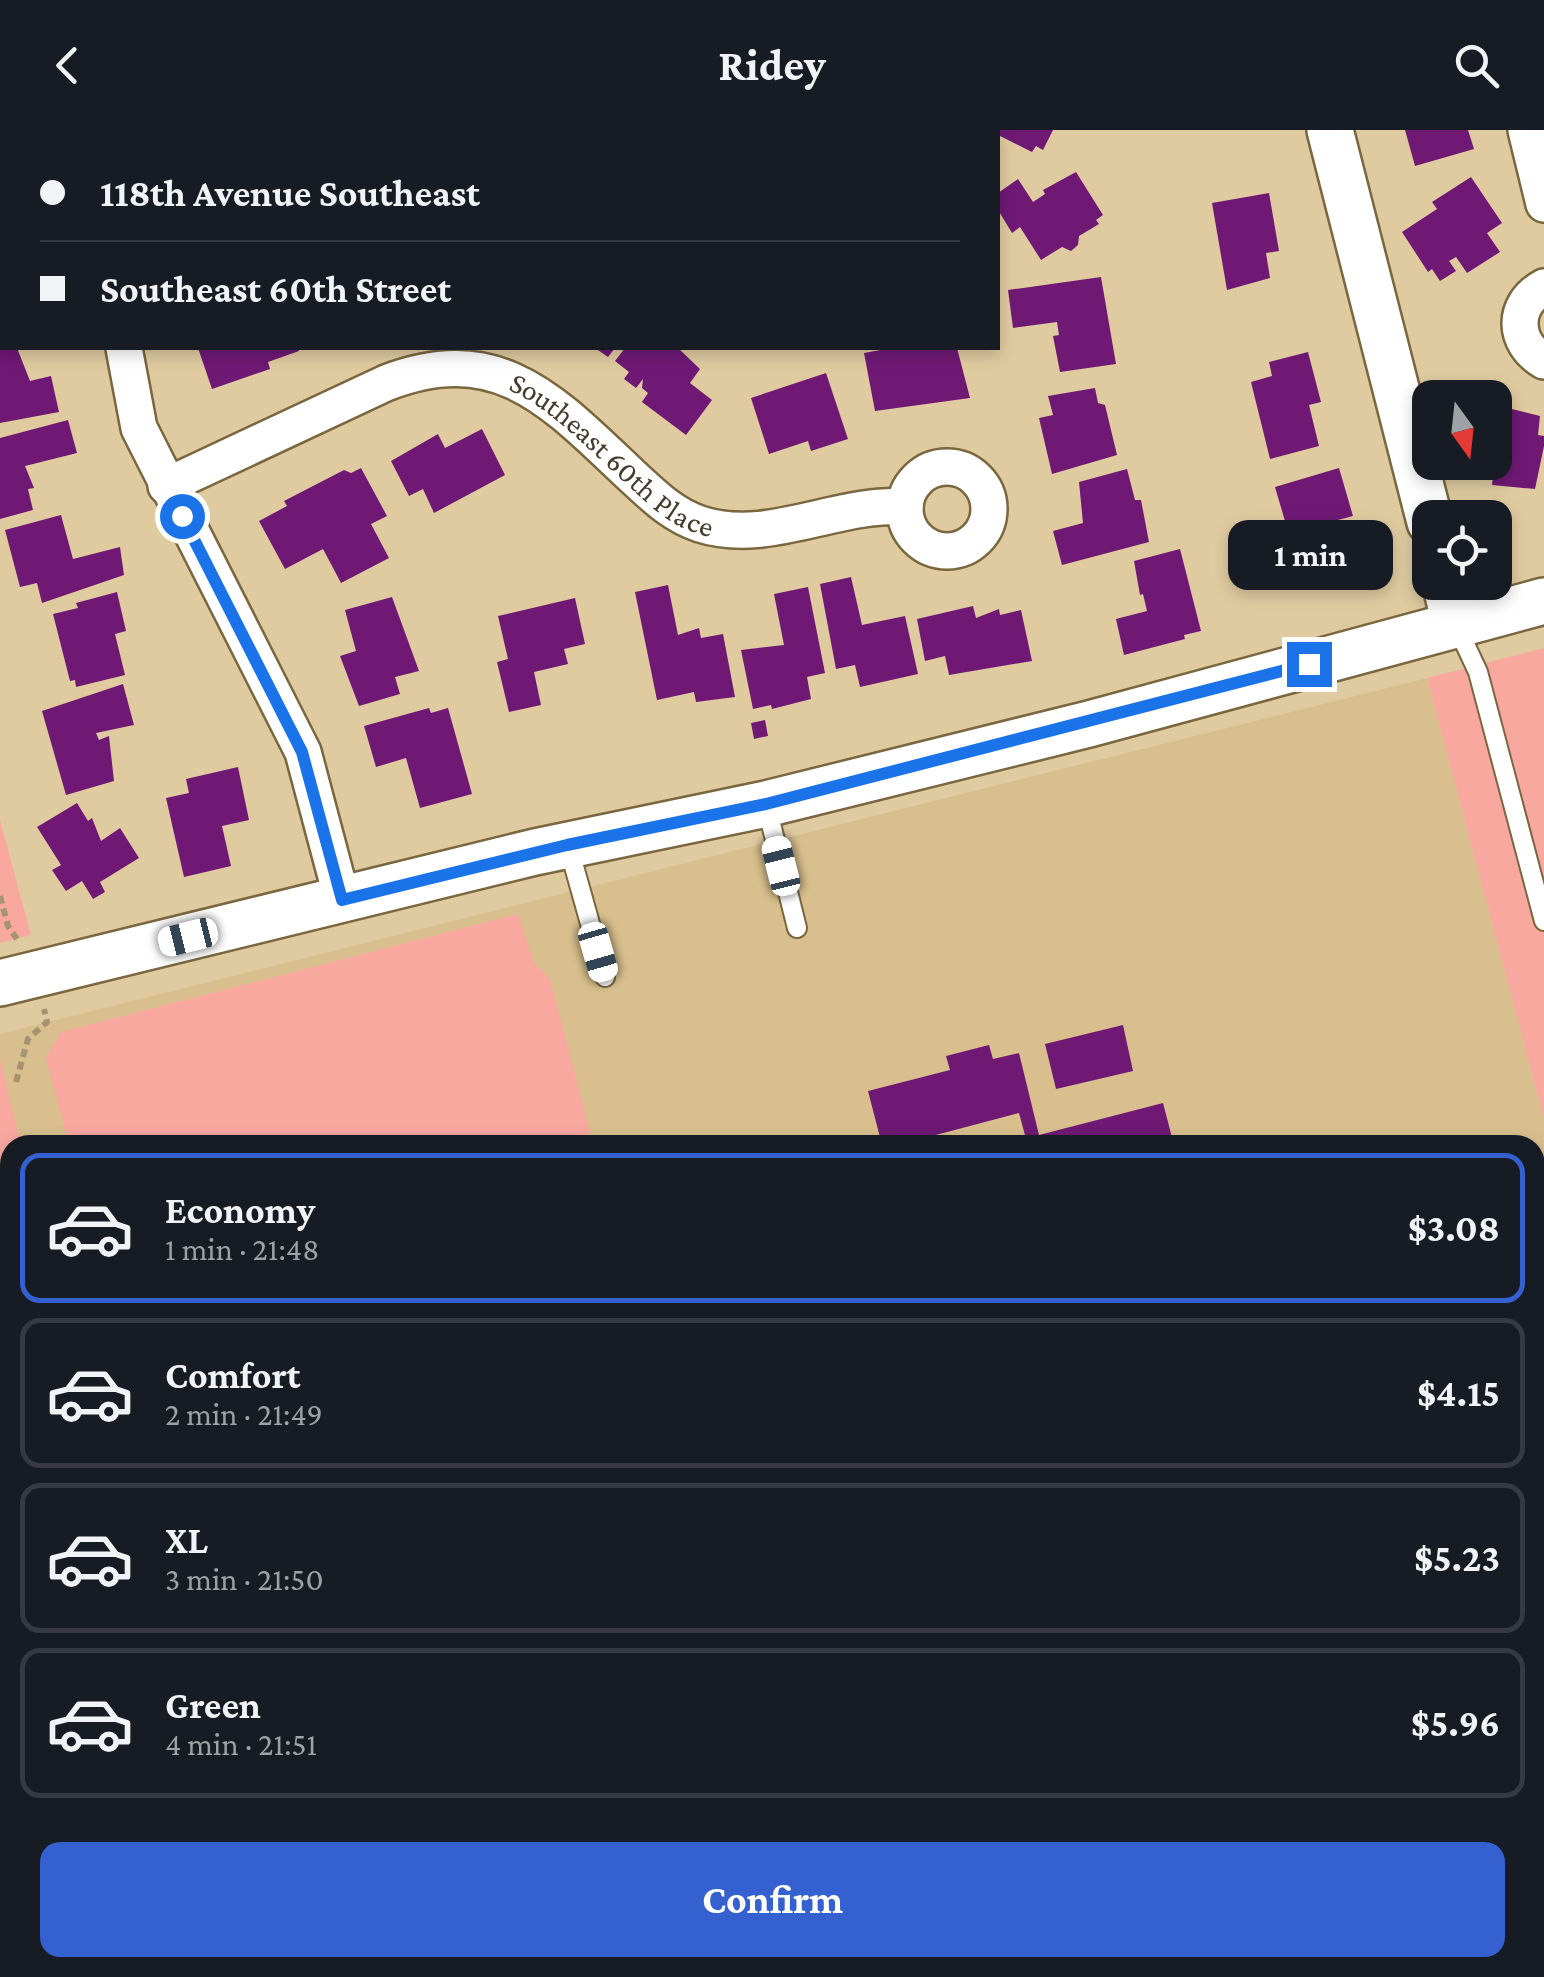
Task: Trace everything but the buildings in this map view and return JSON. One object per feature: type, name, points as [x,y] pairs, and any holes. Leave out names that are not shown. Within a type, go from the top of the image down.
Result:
[{"type":"street","points":[[1330,130],[1424,500]]},
{"type":"street","points":[[1526,130],[1544,204]]},
{"type":"street","points":[[1544,287],[1529,297],[1519,320],[1524,344],[1544,361]]},
{"type":"street","points":[[124,350],[139,428],[302,752],[342,900]]},
{"type":"street","name":"Southeast 60th Place","points":[[166,486],[386,383],[415,372],[450,368],[485,369],[548,401],[670,511],[702,525],[767,528],[884,505],[905,506]]},
{"type":"street","points":[[14,967],[342,900],[567,845],[766,804],[1088,724],[1450,603],[1544,601]]},
{"type":"lane","points":[[1450,603],[1478,672],[1544,921]]},
{"type":"lane","points":[[766,804],[797,928]]},
{"type":"lane","points":[[567,845],[605,976]]},
{"type":"path","points":[[0,896],[14,967]]},
{"type":"shaded area","points":[[1544,648],[1544,1119],[1427,678]]},
{"type":"shaded area","points":[[1427,678],[1544,1119],[1544,1135],[0,1135],[0,1034]]},
{"type":"shaded area","points":[[0,820],[31,935],[0,943]]},
{"type":"shaded area","points":[[518,914],[534,963],[550,979],[589,1135],[66,1135],[46,1058],[61,1032]]},
{"type":"shaded area","points":[[0,1059],[19,1135],[0,1135]]},
{"type":"route","points":[[182,516],[302,752],[342,900],[567,845],[766,804],[1309,664]]}]
